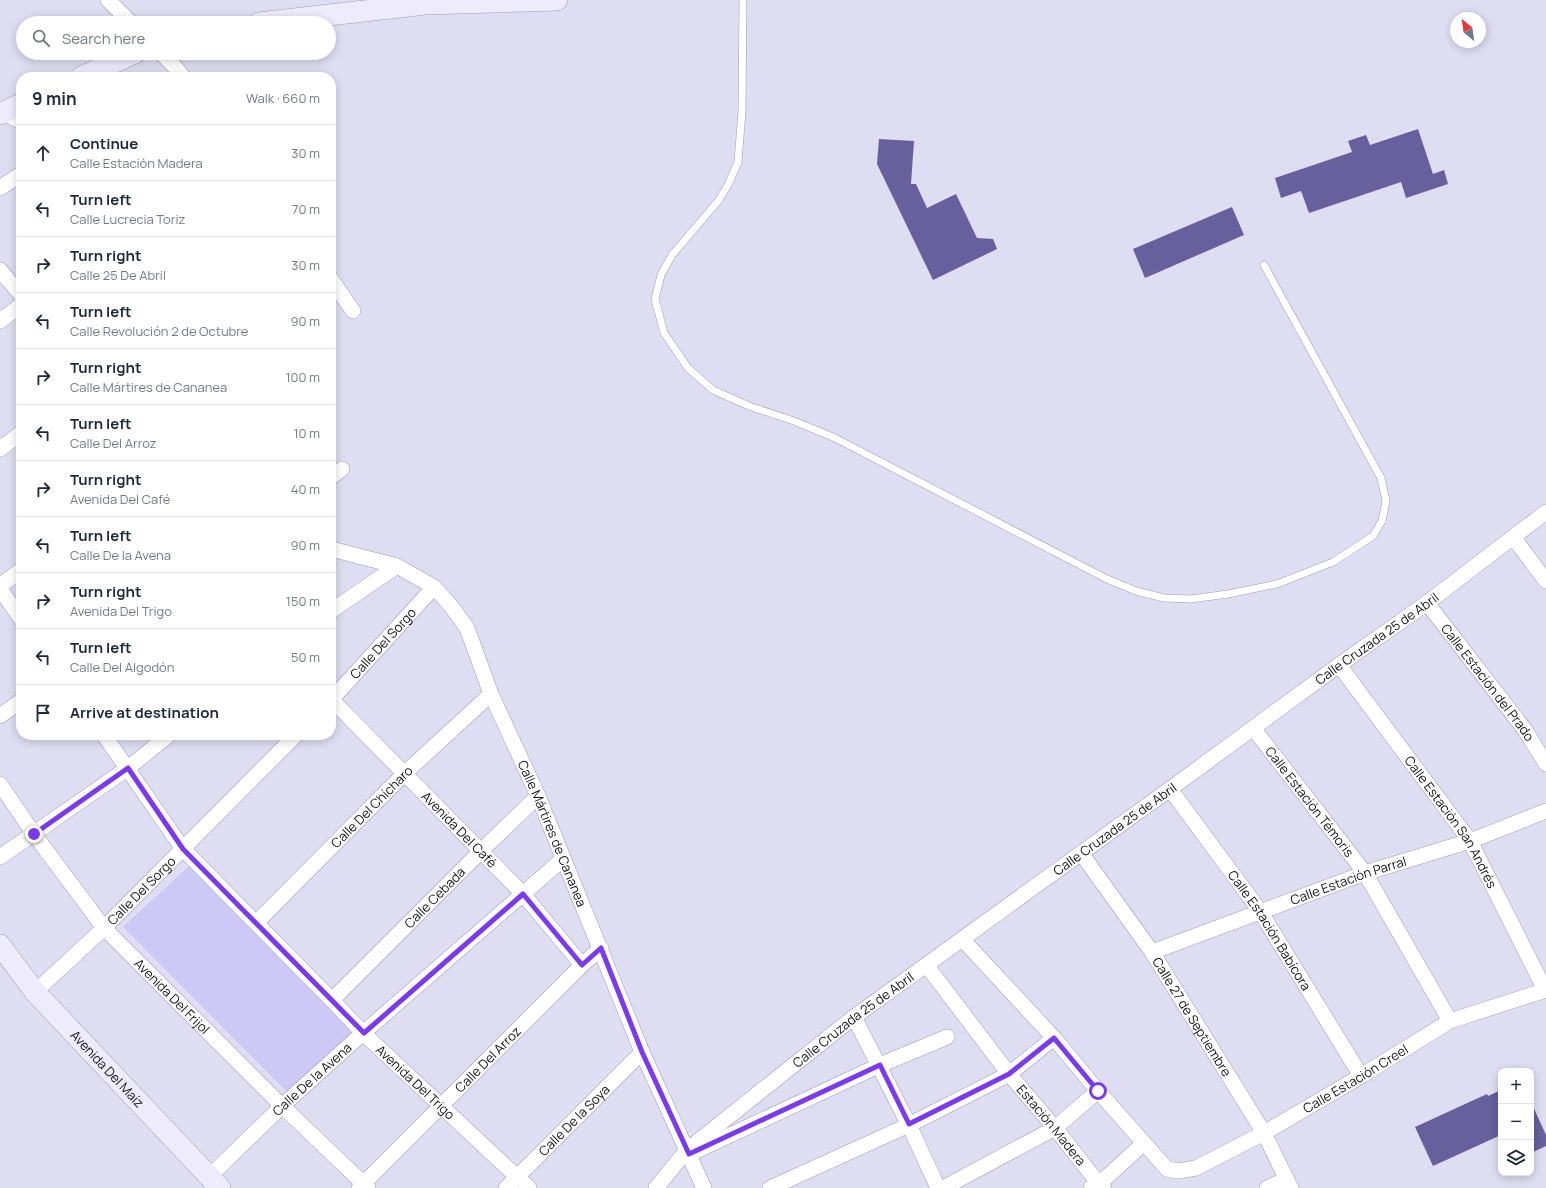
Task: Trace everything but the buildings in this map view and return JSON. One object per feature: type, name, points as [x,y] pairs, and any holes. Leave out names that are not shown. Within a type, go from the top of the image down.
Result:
[{"type":"main road","points":[[320,16],[425,4],[557,0]]},
{"type":"main road","points":[[93,72],[120,60]]},
{"type":"main road","points":[[1,113],[16,106]]},
{"type":"main road","name":"Avenida Del Maíz","points":[[0,945],[35,992],[214,1183]]},
{"type":"street","points":[[108,0],[123,16]]},
{"type":"street","points":[[166,60],[174,72]]},
{"type":"street","points":[[1,113],[16,119]]},
{"type":"street","points":[[0,188],[16,177]]},
{"type":"street","points":[[0,270],[16,289]]},
{"type":"street","points":[[336,287],[353,310]]},
{"type":"street","points":[[0,321],[16,309]]},
{"type":"street","points":[[0,449],[16,437]]},
{"type":"street","name":"Calle Cruzada 25 de Abril","points":[[688,1152],[854,1017],[963,940],[1339,665],[1428,603],[1546,512]]},
{"type":"street","points":[[1514,537],[1546,581]]},
{"type":"street","name":"Calle Mártires de Cananea","points":[[336,550],[397,566],[434,587],[451,606],[467,628],[491,694],[538,796],[642,1052],[704,1188]]},
{"type":"street","points":[[336,608],[397,566]]},
{"type":"street","points":[[16,574],[0,587],[16,611]]},
{"type":"street","name":"Calle Del Sorgo","points":[[336,694],[434,587]]},
{"type":"street","name":"Calle Estación del Prado","points":[[1428,603],[1525,730],[1546,764]]},
{"type":"street","name":"Calle Estación San Andrés","points":[[1339,665],[1470,841],[1546,990]]},
{"type":"street","name":"Calle Del Chícharo","points":[[256,923],[405,773],[491,694]]},
{"type":"street","name":"Avenida Del Café","points":[[336,704],[523,894],[582,965]]},
{"type":"street","points":[[0,716],[16,705]]},
{"type":"street","name":"Calle Estación Témoris","points":[[1253,728],[1365,873],[1450,1021]]},
{"type":"street","name":"Avenida Del Trigo","points":[[108,740],[183,849],[364,1033],[529,1188]]},
{"type":"street","points":[[0,857],[128,768],[163,740]]},
{"type":"street","name":"Calle Del Sorgo","points":[[35,992],[104,928],[291,740]]},
{"type":"street","name":"Avenida Del Frijol","points":[[0,784],[34,834],[104,928],[364,1187]]},
{"type":"street","name":"Calle Estación Babícora","points":[[1170,789],[1260,911],[1361,1076]]},
{"type":"street","name":"Calle Cebada","points":[[332,1000],[538,796]]},
{"type":"street","name":"Calle Estación Parral","points":[[1152,952],[1365,873],[1470,841],[1546,811]]},
{"type":"street","name":"Calle 27 de Septiembre","points":[[1081,854],[1152,952],[1264,1133],[1289,1183]]},
{"type":"street","name":"Calle De la Avena","points":[[214,1183],[282,1106],[563,859]]},
{"type":"street","points":[[963,940],[1054,1038],[1144,1143],[1098,1187]]},
{"type":"street","name":"Calle Del Arroz","points":[[364,1187],[442,1106],[582,965],[601,948]]},
{"type":"street","name":"Estación Madera","points":[[927,966],[1009,1074],[1055,1128],[1098,1187]]},
{"type":"street","name":"Calle Estación Creel","points":[[1144,1143],[1167,1168],[1178,1171],[1196,1168],[1264,1133],[1361,1076],[1450,1021],[1546,990]]},
{"type":"street","points":[[854,1017],[909,1124],[938,1188]]},
{"type":"street","points":[[656,1188],[688,1152],[947,1036]]},
{"type":"street","points":[[770,1188],[909,1124],[1009,1074],[1054,1038]]},
{"type":"street","name":"Calle De la Soya","points":[[506,1188],[642,1052]]},
{"type":"street","points":[[943,1188],[1055,1128],[1098,1091]]},
{"type":"street","points":[[1267,1188],[1289,1183]]},
{"type":"lane","points":[[743,0],[742,111],[738,162],[720,200],[672,255],[661,275],[655,299],[664,333],[688,368],[713,390],[749,406],[794,421],[835,438],[1107,579],[1136,591],[1164,598],[1191,599],[1228,594],[1278,584],[1333,562],[1373,536],[1382,521],[1386,501],[1381,478],[1264,265]]},
{"type":"shaded area","points":[[189,866],[352,1032],[289,1094],[123,927]]},
{"type":"route","points":[[34,834],[128,768],[183,849],[364,1033],[523,894],[582,965],[601,948],[642,1052],[689,1154],[880,1065],[909,1124],[1009,1074],[1054,1038],[1098,1091]]}]
